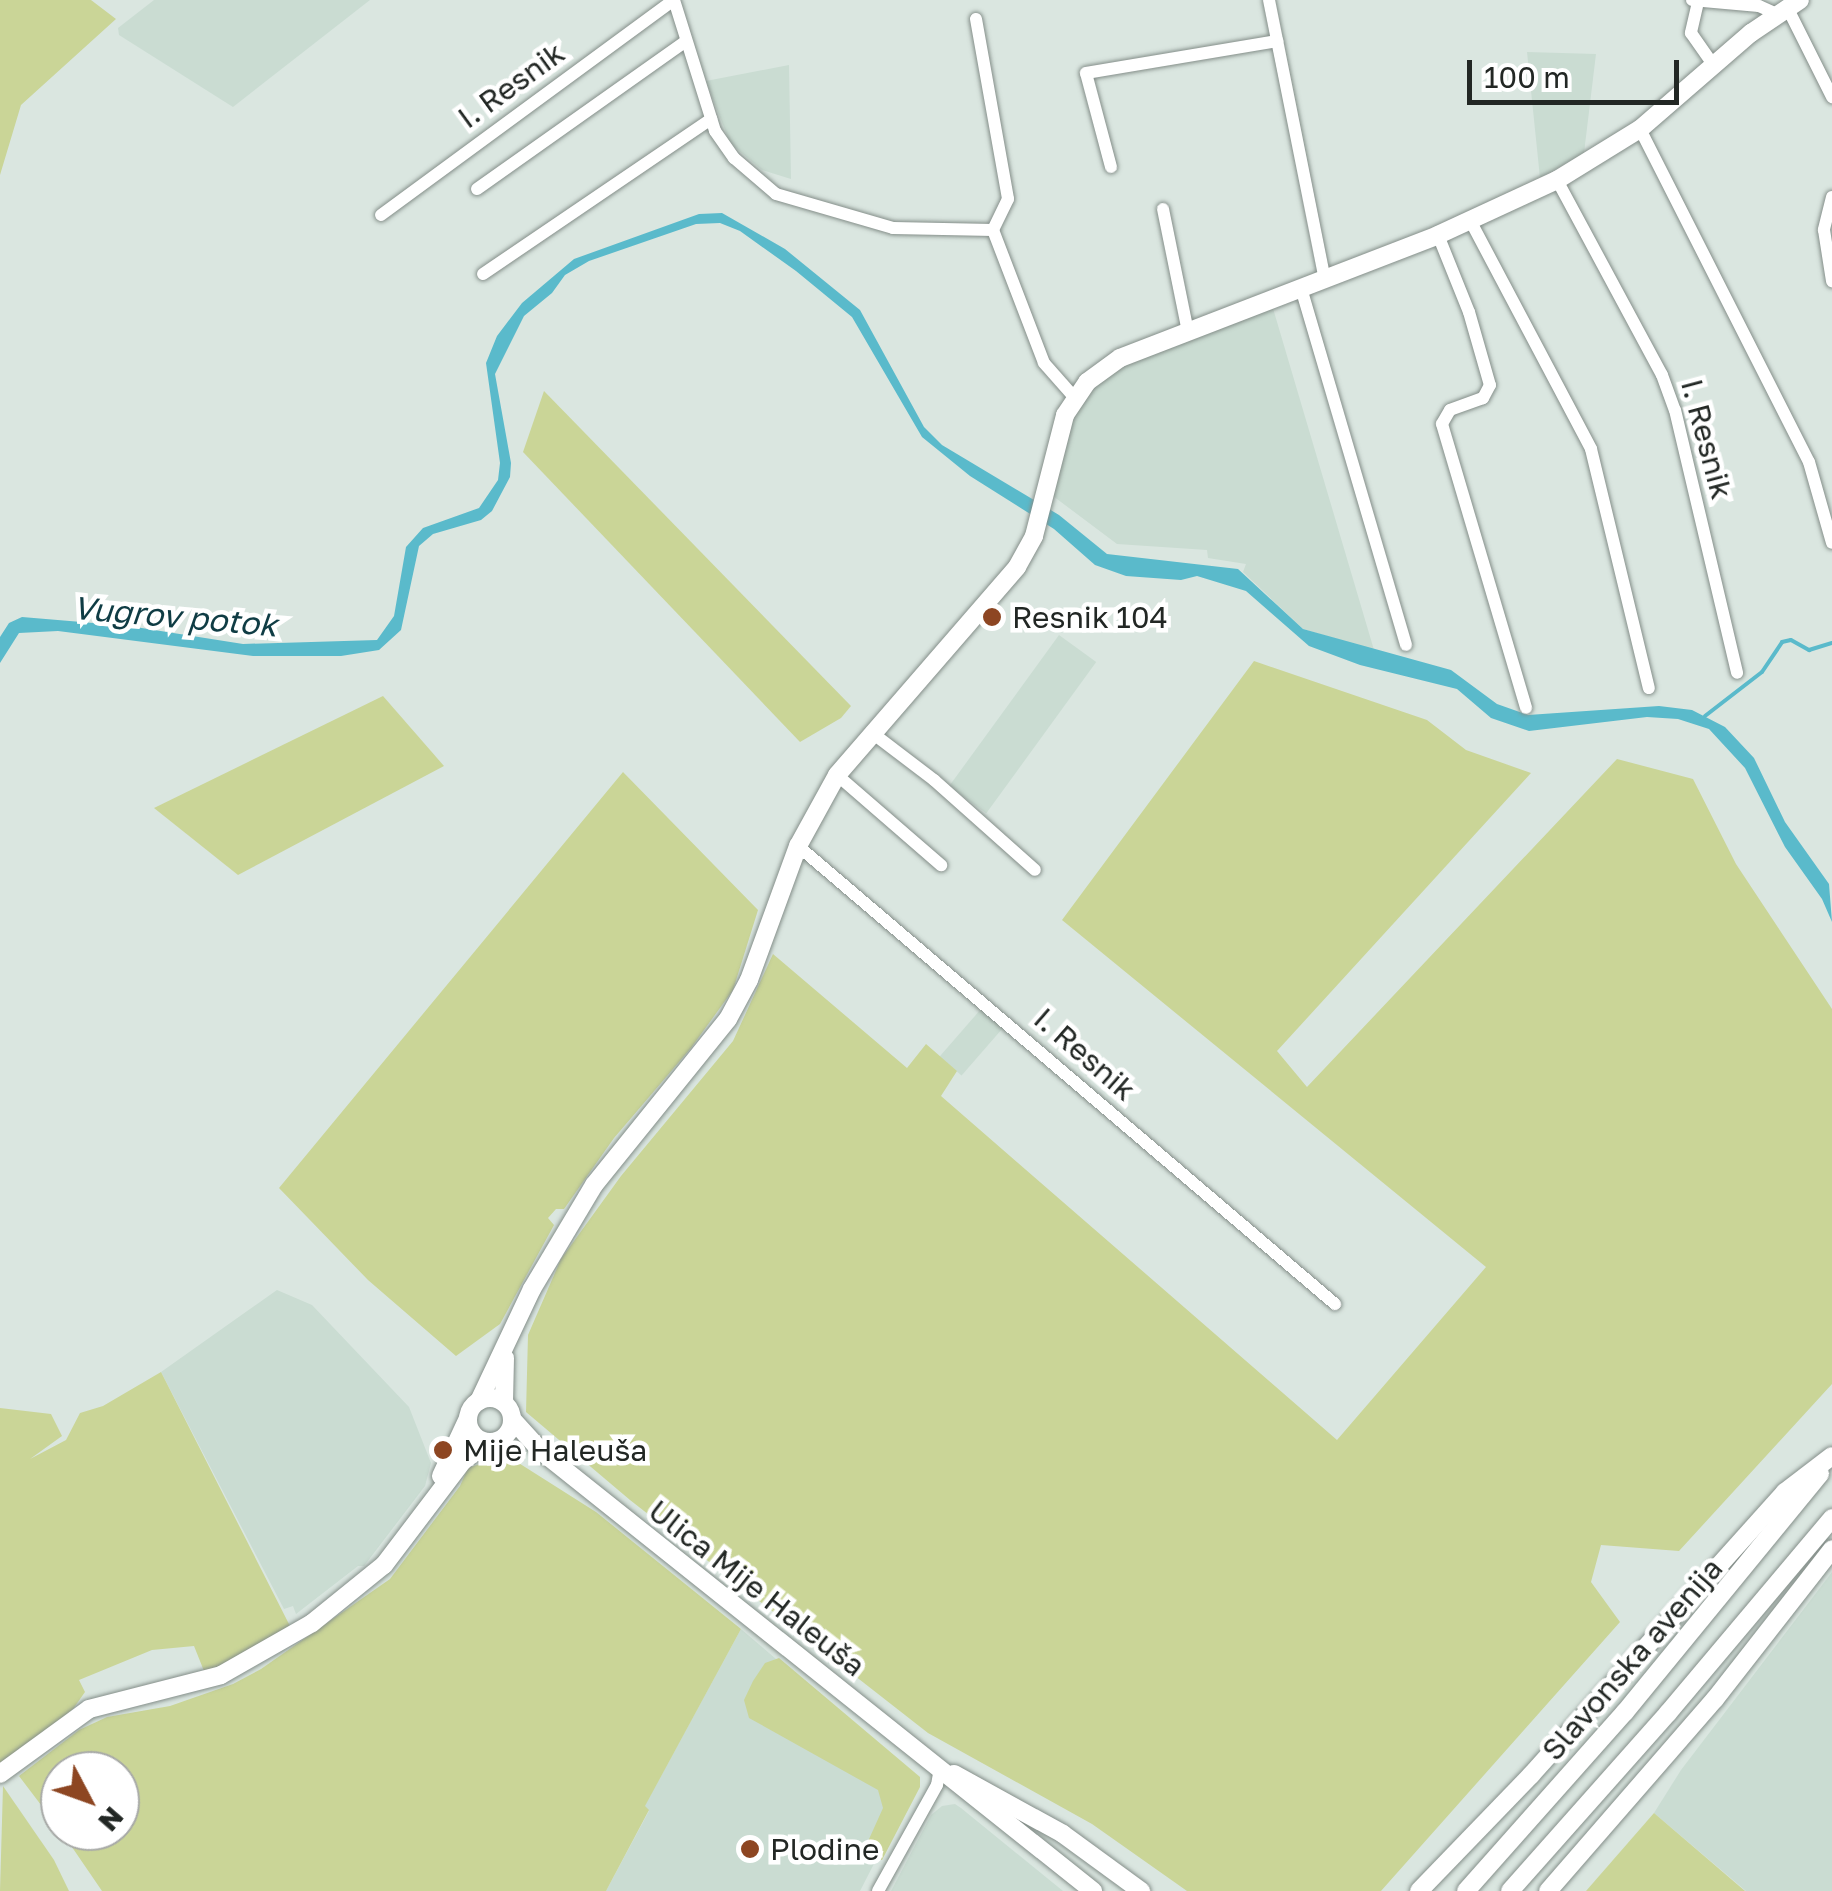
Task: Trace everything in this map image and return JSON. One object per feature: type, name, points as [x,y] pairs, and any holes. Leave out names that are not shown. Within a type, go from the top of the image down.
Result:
[{"type":"main road","points":[[430,1504],[513,1325],[594,1185],[728,1018],[749,980],[798,846],[837,774],[996,594],[1034,536],[1065,416],[1097,372],[1120,358],[1471,222],[1557,180],[1640,129],[1713,64],[1788,7]]},
{"type":"main road","points":[[0,1774],[90,1709],[205,1680],[262,1656],[358,1589],[401,1546],[463,1460],[508,1433],[502,1371],[513,1325]]},
{"type":"main road","points":[[474,1409],[492,1398],[508,1411]]},
{"type":"main road","points":[[474,1409],[476,1436],[492,1442]]},
{"type":"main road","name":"Ulica Mije Haleuša","points":[[508,1411],[540,1451],[940,1768],[978,1804],[1093,1891]]},
{"type":"main road","name":"Ulica Mije Haleuša","points":[[492,1442],[540,1451]]},
{"type":"main road","points":[[1419,1891],[1531,1775],[1785,1492],[1832,1457]]},
{"type":"main road","name":"Slavonska avenija","points":[[1466,1891],[1753,1561],[1832,1457]]},
{"type":"main road","name":"Slavonska avenija","points":[[1510,1891],[1832,1518]]},
{"type":"main road","points":[[1548,1891],[1715,1699],[1832,1549]]},
{"type":"main road","name":"Ulica Mije Haleuša","points":[[940,1768],[1063,1834],[1141,1891]]},
{"type":"street","name":"I. Resnik","points":[[381,214],[674,0],[711,119],[725,148],[776,194],[893,228],[993,230]]},
{"type":"street","points":[[1269,0],[1325,280]]},
{"type":"street","points":[[1713,64],[1691,32],[1695,1],[1788,7],[1832,97]]},
{"type":"street","points":[[976,18],[1008,199],[993,230],[1044,363],[1075,398]]},
{"type":"street","points":[[477,189],[686,41]]},
{"type":"street","points":[[1111,167],[1086,73],[1277,42]]},
{"type":"street","points":[[482,274],[711,119]]},
{"type":"street","points":[[1640,129],[1810,462],[1832,543]]},
{"type":"street","name":"I. Resnik","points":[[1557,180],[1668,392],[1737,673]]},
{"type":"street","points":[[1832,197],[1824,230],[1832,280]]},
{"type":"street","points":[[1163,210],[1188,332]]},
{"type":"street","points":[[1471,222],[1591,449],[1649,688]]},
{"type":"street","points":[[1438,235],[1469,312],[1490,385],[1483,398],[1450,410],[1442,424],[1526,708]]},
{"type":"street","points":[[1302,288],[1406,646]]},
{"type":"street","points":[[871,732],[934,780],[1035,870]]},
{"type":"street","points":[[837,774],[941,865]]},
{"type":"street","name":"I. Resnik","points":[[798,846],[1335,1304]]},
{"type":"street","points":[[878,1891],[937,1785],[940,1768]]},
{"type":"shaded area","points":[[154,0],[370,0],[233,107],[119,35],[118,28]]},
{"type":"shaded area","points":[[1527,52],[1596,54],[1584,153],[1540,178]]},
{"type":"shaded area","points":[[789,65],[791,179],[762,170],[730,143],[706,81]]},
{"type":"shaded area","points":[[1272,305],[1374,650],[1303,629],[1243,572],[1246,564],[1208,558],[1207,550],[1117,544],[1053,496],[1074,411],[1085,394],[1115,369]]},
{"type":"shaded area","points":[[1059,635],[1096,662],[986,813],[949,786]]},
{"type":"shaded area","points":[[981,1009],[1003,1028],[962,1076],[940,1057]]},
{"type":"shaded area","points":[[277,1290],[312,1305],[409,1407],[431,1463],[425,1486],[364,1566],[358,1566],[296,1614],[293,1606],[284,1609],[161,1372]]},
{"type":"shaded area","points":[[1832,1572],[1832,1891],[1746,1891],[1654,1813],[1681,1770]]},
{"type":"shaded area","points":[[741,1629],[917,1780],[860,1891],[606,1891],[649,1811],[644,1807]]},
{"type":"shaded area","points":[[955,1804],[1063,1891],[891,1891],[931,1815],[942,1806]]},
{"type":"green space","points":[[0,0],[91,0],[116,19],[21,105],[0,175]]},
{"type":"green space","points":[[544,391],[851,706],[841,718],[800,742],[523,452]]},
{"type":"green space","points":[[1254,661],[1427,720],[1466,750],[1531,773],[1277,1051],[1307,1087],[1617,759],[1693,779],[1736,864],[1832,1009],[1832,1384],[1679,1551],[1601,1545],[1591,1582],[1620,1622],[1381,1891],[1187,1891],[1092,1824],[928,1733],[630,1500],[526,1412],[528,1335],[561,1259],[621,1176],[733,1041],[773,954],[907,1068],[926,1044],[957,1071],[941,1096],[1337,1440],[1486,1267],[1062,920]]},
{"type":"green space","points":[[383,696],[444,766],[238,875],[154,808]]},
{"type":"green space","points":[[623,772],[758,910],[733,990],[691,1048],[614,1138],[564,1209],[556,1209],[548,1218],[554,1225],[500,1324],[456,1356],[368,1280],[279,1188]]},
{"type":"green space","points":[[161,1372],[291,1628],[234,1662],[204,1671],[194,1646],[152,1650],[79,1680],[85,1692],[73,1709],[0,1766],[0,1408],[51,1414],[62,1436],[30,1459],[66,1440],[80,1413],[103,1406]]},
{"type":"green space","points":[[506,1455],[596,1512],[741,1629],[645,1806],[649,1810],[606,1891],[102,1891],[75,1851],[140,1851],[140,1751],[52,1751],[79,1730],[107,1717],[170,1706],[233,1684],[261,1669],[390,1579],[460,1486],[468,1468]]},
{"type":"green space","points":[[779,1658],[920,1777],[920,1787],[882,1860],[873,1859],[865,1848],[883,1808],[878,1790],[749,1718],[744,1700],[753,1681],[765,1663]]},
{"type":"green space","points":[[40,1760],[40,1804],[19,1776]]},
{"type":"green space","points":[[3,1786],[40,1840],[40,1851],[48,1851],[54,1860],[69,1891],[0,1891]]},
{"type":"green space","points":[[1654,1813],[1745,1891],[1586,1891]]},
{"type":"water","points":[[722,213],[785,249],[860,310],[924,427],[942,445],[1059,515],[1107,554],[1238,569],[1303,629],[1451,670],[1497,704],[1528,715],[1659,706],[1692,710],[1725,727],[1754,758],[1785,822],[1829,884],[1832,922],[1822,899],[1785,847],[1745,768],[1709,729],[1678,719],[1647,717],[1529,731],[1491,718],[1457,689],[1360,665],[1309,646],[1246,591],[1197,576],[1181,580],[1126,576],[1095,565],[1054,529],[970,476],[922,437],[852,317],[740,231],[720,223],[696,224],[589,261],[565,275],[552,293],[524,316],[495,374],[511,463],[510,477],[492,511],[481,520],[433,534],[419,546],[401,630],[379,650],[341,656],[253,656],[58,631],[19,633],[0,663],[0,637],[9,623],[22,617],[129,626],[243,644],[377,640],[394,616],[406,547],[423,528],[479,508],[498,480],[500,463],[486,363],[497,336],[522,303],[574,259],[699,214]]},
{"type":"waterway","points":[[1705,716],[1762,672],[1782,642],[1791,640],[1809,650],[1832,643]]},
{"type":"place","name":"Resnik 104","points":[[992,617]]},
{"type":"place","name":"Mije Haleuša","points":[[443,1450]]},
{"type":"place","name":"Plodine","points":[[750,1849]]},
{"type":"water label","name":"Vugrov potok","points":[[175,616]]}]
